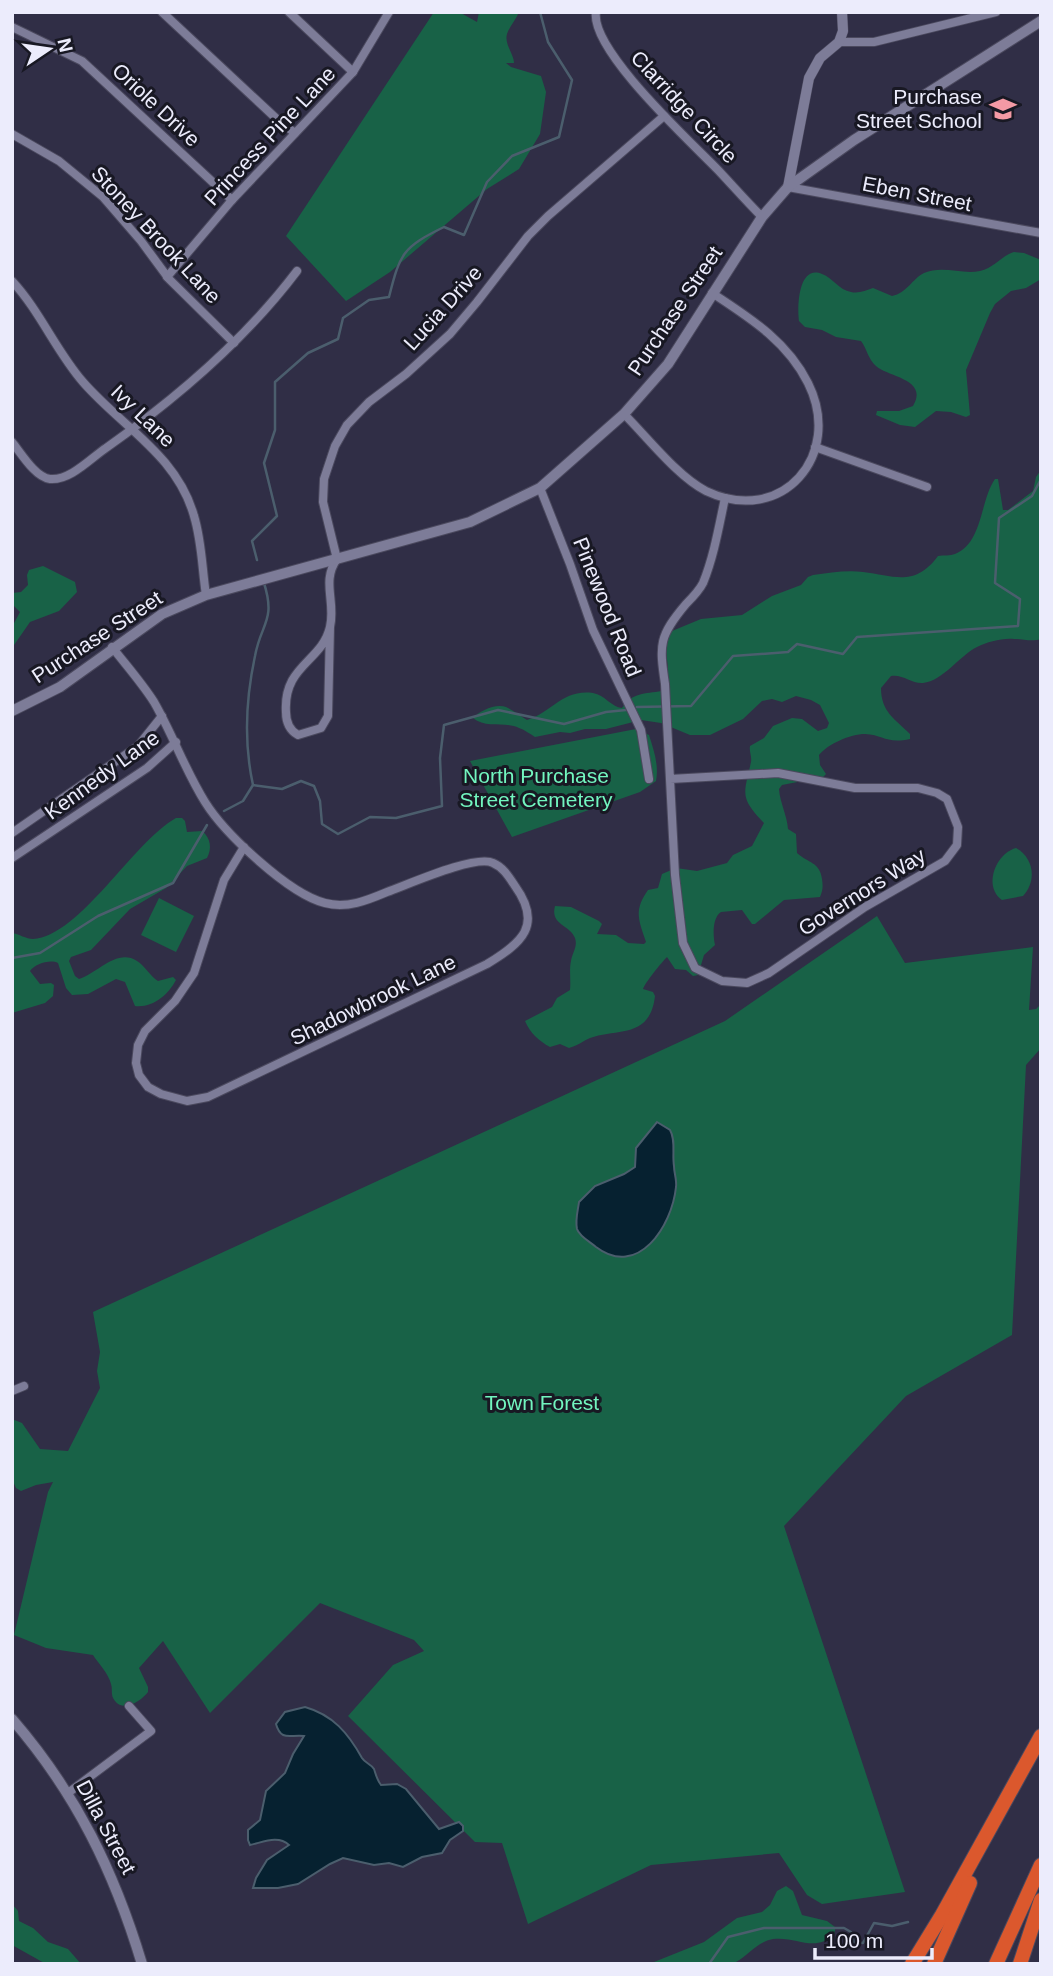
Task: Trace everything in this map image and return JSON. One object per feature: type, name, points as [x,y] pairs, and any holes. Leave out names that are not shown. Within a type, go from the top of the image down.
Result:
[{"type":"highway","points":[[912,1964],[942,1916],[1041,1737]]},
{"type":"highway","points":[[934,1964],[1023,1771]]},
{"type":"highway","points":[[996,1964],[1041,1865]]},
{"type":"highway","points":[[1020,1964],[1041,1900]]},
{"type":"main road","name":"Purchase Street","points":[[12,711],[60,687],[112,647],[162,614],[206,595],[470,522],[540,488],[624,414],[668,364],[762,217],[788,187],[854,140],[1041,21]]},
{"type":"main road","name":"Dilla Street","points":[[12,1719],[39,1751],[68,1793],[107,1866],[142,1964]]},
{"type":"street","points":[[162,12],[295,133]]},
{"type":"street","points":[[289,12],[353,72]]},
{"type":"street","name":"Princess Pine Lane","points":[[167,277],[232,200],[353,72],[389,12]]},
{"type":"street","name":"Clarridge Circle","points":[[596,12],[597,29],[613,56],[664,116],[762,217]]},
{"type":"street","points":[[788,187],[809,78],[820,58],[839,42],[843,31],[842,12]]},
{"type":"street","points":[[839,42],[874,42],[996,12]]},
{"type":"street","name":"Oriole Drive","points":[[12,27],[82,61],[232,200]]},
{"type":"street","name":"Lucia Drive","points":[[337,559],[324,502],[324,479],[335,446],[347,425],[369,402],[406,374],[450,334],[541,223],[664,116]]},
{"type":"street","name":"Stoney Brook Lane","points":[[12,134],[59,161],[95,191],[141,241],[167,277],[234,343]]},
{"type":"street","name":"Eben Street","points":[[788,187],[1041,233]]},
{"type":"street","points":[[12,442],[44,477],[55,478],[73,471],[134,430],[186,387],[269,308],[298,271]]},
{"type":"street","name":"Ivy Lane","points":[[12,281],[32,304],[81,380],[134,430],[183,485],[201,541],[206,595]]},
{"type":"street","points":[[624,414],[688,480],[703,490],[725,498],[753,502],[769,499],[784,492],[811,461],[816,447],[818,418],[815,399],[800,370],[774,337],[712,293]]},
{"type":"street","points":[[816,447],[927,487]]},
{"type":"street","name":"Pinewood Road","points":[[540,488],[593,630],[641,730],[649,779]]},
{"type":"street","name":"Governors Way","points":[[670,779],[778,773],[855,788],[918,788],[947,799],[958,827],[957,845],[945,861],[865,907],[769,973],[747,983],[722,981],[695,968],[683,943],[675,875],[665,684],[660,655],[669,625],[702,585],[725,498]]},
{"type":"street","points":[[330,627],[325,638],[295,674],[287,690],[286,717],[293,732],[298,734],[321,727],[328,716],[331,593],[328,576],[337,559]]},
{"type":"street","points":[[112,647],[152,699],[211,812],[244,847]]},
{"type":"street","name":"Kennedy Lane","points":[[12,834],[138,746],[162,716]]},
{"type":"street","name":"Kennedy Lane","points":[[12,859],[147,768],[176,742]]},
{"type":"street","name":"Shadowbrook Lane","points":[[244,847],[277,876],[306,895],[325,903],[336,904],[360,902],[448,870],[481,860],[490,861],[503,870],[523,898],[529,916],[528,927],[512,948],[487,964],[313,1048],[208,1097],[187,1101],[171,1098],[148,1087],[143,1081],[136,1063],[138,1045],[145,1031],[175,1001],[194,972],[224,880],[244,847]]},
{"type":"street","points":[[12,1391],[24,1386]]},
{"type":"street","points":[[68,1793],[152,1731],[129,1706]]},
{"type":"green space","points":[[434,12],[459,12],[477,22],[479,12],[519,12],[506,38],[514,63],[506,63],[541,76],[546,92],[540,134],[519,169],[487,189],[390,272],[346,301],[286,236]]},
{"type":"green space","points":[[1014,252],[1041,260],[1041,279],[1026,288],[1011,291],[995,304],[990,313],[966,370],[970,415],[966,417],[936,411],[915,427],[900,425],[876,415],[877,411],[899,411],[913,406],[916,390],[905,380],[876,366],[861,341],[836,337],[822,330],[805,327],[799,321],[801,289],[808,275],[814,273],[826,276],[847,291],[857,292],[873,288],[892,296],[902,292],[924,273],[938,270],[980,271]]},
{"type":"green space","points":[[1041,470],[1041,639],[1004,639],[986,643],[970,651],[937,678],[923,683],[891,676],[881,688],[883,703],[910,734],[910,739],[890,740],[865,734],[846,738],[819,755],[820,765],[826,774],[823,777],[782,785],[779,789],[788,829],[796,834],[797,853],[816,866],[821,873],[823,886],[820,897],[784,900],[755,924],[752,924],[742,910],[721,912],[715,923],[715,945],[704,955],[698,975],[693,976],[686,970],[675,969],[667,957],[650,978],[643,989],[653,992],[655,996],[652,1010],[640,1026],[590,1038],[569,1048],[560,1044],[550,1047],[539,1039],[525,1021],[552,1007],[557,998],[570,990],[570,964],[576,944],[572,933],[555,917],[555,906],[571,907],[599,921],[602,924],[597,934],[616,935],[628,943],[644,944],[646,942],[639,921],[639,909],[648,890],[658,888],[662,874],[676,868],[697,871],[727,863],[733,855],[752,846],[764,823],[747,801],[745,789],[751,760],[750,746],[764,738],[773,726],[792,718],[802,719],[818,731],[827,728],[829,723],[820,705],[796,696],[782,702],[772,699],[762,701],[743,719],[710,735],[690,735],[661,723],[641,720],[606,729],[585,729],[535,737],[514,726],[484,723],[473,718],[488,708],[502,706],[527,720],[573,694],[582,693],[597,694],[622,708],[635,696],[662,691],[668,667],[664,637],[672,631],[701,619],[742,615],[772,596],[801,585],[813,575],[857,571],[895,577],[913,576],[929,566],[938,556],[955,554],[971,541],[995,479],[998,479],[1003,510],[1008,510],[1033,491],[1036,477]]},
{"type":"green space","points":[[43,566],[75,582],[77,592],[59,611],[30,622],[12,648],[12,627],[20,612],[12,604],[12,593],[21,592],[28,585],[29,570]]},
{"type":"green space","name":"North Purchase Street Cemetery","points":[[636,729],[649,735],[656,764],[656,781],[640,792],[512,837],[470,761]]},
{"type":"green space","points":[[176,818],[185,821],[187,832],[202,831],[205,834],[210,844],[207,858],[187,866],[166,888],[130,909],[91,950],[71,957],[69,961],[79,979],[115,959],[130,958],[140,963],[158,981],[173,977],[176,980],[169,991],[154,1003],[135,1006],[125,982],[116,979],[88,994],[72,995],[66,988],[58,963],[47,962],[30,971],[40,984],[54,985],[53,996],[45,1003],[12,1013],[12,933],[33,939],[51,934],[69,922],[88,906],[159,830]]},
{"type":"green space","points":[[1016,848],[1027,858],[1032,877],[1023,896],[1002,900],[993,887],[994,871],[1002,857]]},
{"type":"green space","points":[[159,898],[194,916],[176,952],[141,935]]},
{"type":"green space","name":"Town Forest","points":[[877,916],[905,963],[1033,947],[1029,1010],[1036,1009],[1041,1004],[1041,1048],[1026,1065],[1012,1335],[906,1396],[784,1526],[905,1892],[822,1904],[807,1895],[779,1853],[651,1865],[528,1924],[502,1843],[475,1842],[348,1716],[393,1665],[424,1651],[414,1640],[320,1603],[210,1713],[163,1641],[139,1668],[148,1692],[137,1702],[123,1706],[113,1699],[110,1680],[93,1655],[46,1648],[14,1635],[48,1492],[53,1482],[21,1491],[16,1488],[12,1479],[12,1419],[22,1423],[40,1449],[68,1451],[100,1388],[97,1371],[100,1352],[93,1312],[725,1021]]},
{"type":"green space","points":[[786,1886],[793,1891],[802,1915],[827,1921],[835,1927],[835,1933],[828,1939],[813,1943],[773,1939],[730,1964],[649,1964],[704,1942],[737,1918],[762,1912],[770,1905],[777,1891]]},
{"type":"green space","points":[[12,1904],[18,1911],[19,1921],[33,1928],[48,1942],[68,1949],[81,1964],[46,1964],[12,1945]]},
{"type":"water","points":[[657,1122],[670,1130],[673,1138],[676,1184],[668,1217],[660,1232],[639,1252],[626,1257],[611,1255],[578,1232],[576,1222],[579,1202],[595,1186],[635,1167],[636,1148]]},
{"type":"water","points":[[305,1707],[324,1715],[339,1726],[363,1760],[374,1769],[381,1785],[397,1784],[406,1789],[439,1829],[459,1822],[463,1831],[450,1840],[442,1853],[422,1857],[403,1867],[389,1863],[374,1865],[343,1858],[298,1884],[278,1888],[253,1888],[267,1860],[289,1845],[276,1840],[250,1845],[248,1840],[248,1830],[260,1820],[266,1791],[285,1773],[304,1736],[284,1735],[276,1724],[285,1712]]},
{"type":"waterway","points":[[257,560],[252,541],[277,516],[264,463],[275,430],[275,382],[308,353],[338,339],[343,318],[369,300],[389,297],[396,270],[411,246],[444,227],[464,235],[487,182],[512,156],[559,137],[572,80],[548,42],[540,12]]},
{"type":"waterway","points":[[637,707],[691,706],[733,656],[788,652],[797,644],[843,654],[857,637],[1018,626],[1020,599],[995,583],[999,518],[1032,496],[1041,479]]},
{"type":"waterway","points":[[253,785],[247,737],[248,704],[255,656],[268,614],[264,583]]},
{"type":"waterway","points":[[224,811],[243,801],[253,785],[282,789],[301,781],[314,786],[320,801],[322,824],[338,834],[370,817],[396,818],[442,806],[440,758],[444,725],[498,710],[564,724],[606,712],[626,710]]},
{"type":"waterway","points":[[12,958],[40,953],[98,916],[173,883],[207,825]]},
{"type":"waterway","points":[[709,1964],[728,1937],[764,1928],[844,1928],[851,1932],[854,1942],[863,1943],[874,1923],[892,1926],[908,1922]]},
{"type":"place","name":"Purchase Street School","points":[[1003,109]]}]
